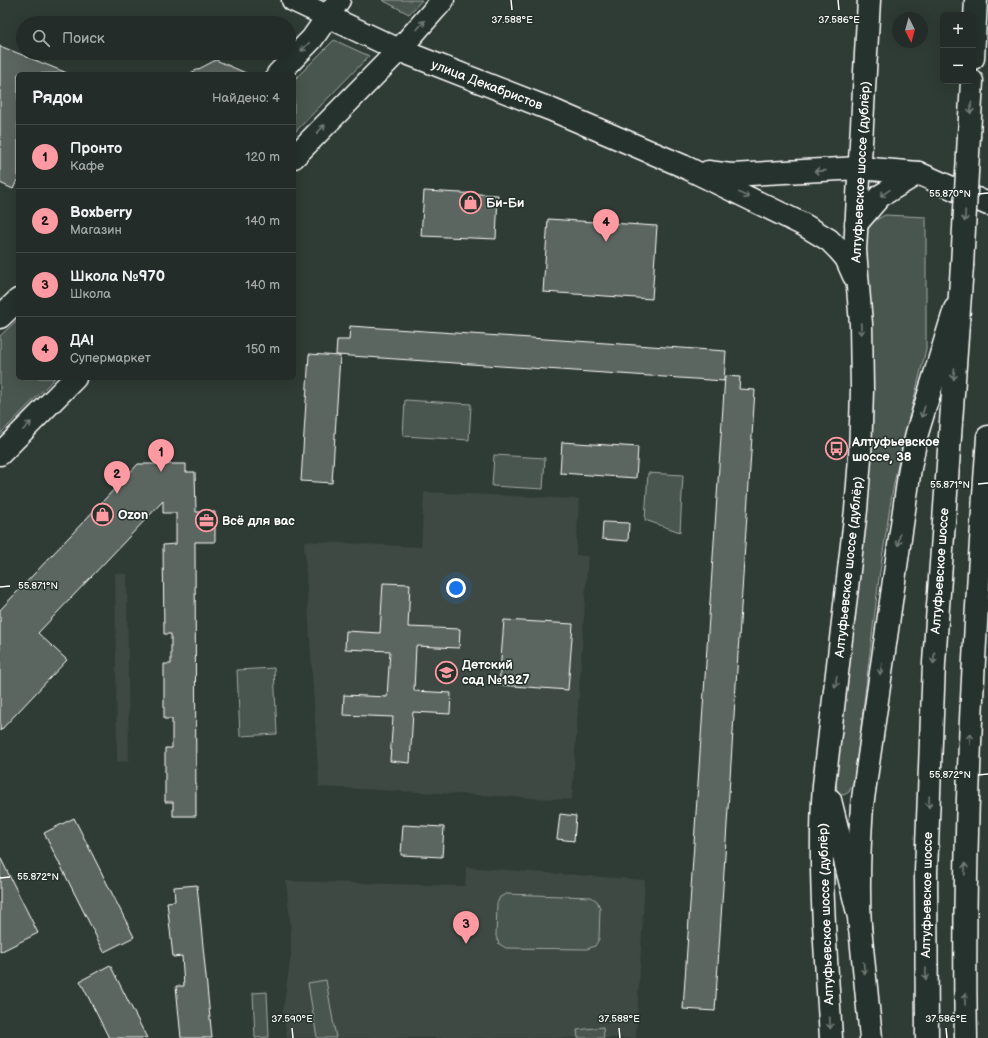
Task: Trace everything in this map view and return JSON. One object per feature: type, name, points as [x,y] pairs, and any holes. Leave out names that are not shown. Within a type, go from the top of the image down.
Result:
[{"type":"main road","name":"улица Декабристов","points":[[293,0],[333,8],[399,50],[550,109],[683,166],[804,225],[829,240],[846,258],[852,268],[858,290]]},
{"type":"main road","points":[[296,155],[399,50],[443,0]]},
{"type":"main road","name":"Алтуфьевское шоссе (дублёр)","points":[[831,1038],[825,928],[822,816],[856,510],[860,458],[862,389],[861,324],[855,250],[870,0]]},
{"type":"main road","points":[[974,48],[976,0]]},
{"type":"main road","points":[[296,55],[312,39],[333,8]]},
{"type":"main road","points":[[280,72],[292,60]]},
{"type":"main road","name":"Алтуфьевское шоссе","points":[[927,1038],[926,872],[934,663],[962,266],[972,84]]},
{"type":"main road","name":"улица Декабристов","points":[[683,166],[706,172],[731,175],[859,168],[918,173],[988,204]]},
{"type":"main road","points":[[856,224],[880,196],[918,173]]},
{"type":"main road","points":[[871,1038],[860,929],[859,903],[860,839],[865,783],[912,453],[950,323],[960,295]]},
{"type":"main road","points":[[0,317],[16,302]]},
{"type":"main road","points":[[0,454],[73,380]]},
{"type":"main road","points":[[966,1038],[965,874],[973,665],[988,438]]},
{"type":"main road","points":[[828,757],[827,771],[829,793],[856,905],[860,929]]},
{"type":"main road","points":[[825,928],[827,904],[865,783]]},
{"type":"shaded area","points":[[382,0],[422,0],[409,14]]},
{"type":"shaded area","points":[[334,40],[369,56],[296,131],[296,78]]},
{"type":"shaded area","points":[[885,215],[926,217],[926,349],[892,494],[879,578],[856,768],[849,792],[844,795],[837,792],[835,770],[868,502],[871,426],[864,241],[867,231],[871,225]]},
{"type":"shaded area","points":[[16,321],[16,380],[53,380],[0,434],[0,336]]},
{"type":"shaded area","points":[[405,400],[471,404],[469,440],[403,436]]},
{"type":"shaded area","points":[[494,455],[545,458],[543,489],[492,486]]},
{"type":"shaded area","points":[[648,473],[683,475],[680,532],[645,520]]},
{"type":"shaded area","name":"Детский сад №1327","points":[[424,492],[579,499],[576,555],[588,556],[572,800],[319,787],[304,541],[421,547]]},
{"type":"shaded area","points":[[115,573],[127,574],[129,761],[117,762]]},
{"type":"shaded area","points":[[274,668],[277,734],[240,736],[237,670]]},
{"type":"shaded area","points":[[466,867],[645,880],[636,1038],[287,1038],[283,1010],[291,954],[291,933],[286,881],[465,886]]},
{"type":"shaded area","points":[[506,894],[591,897],[597,901],[600,908],[599,939],[595,946],[587,949],[506,948],[499,944],[496,936],[497,903],[500,897]]},
{"type":"shaded area","points":[[326,980],[336,1038],[317,1038],[308,983]]},
{"type":"shaded area","points":[[267,992],[269,1037],[255,1038],[253,993]]},
{"type":"shaded area","points":[[603,1027],[604,1038],[578,1038],[577,1030]]},
{"type":"building","points":[[0,46],[16,52],[16,60],[35,60],[65,72],[16,72],[16,182],[13,189],[0,183]]},
{"type":"building","points":[[216,60],[243,72],[193,72]]},
{"type":"building","points":[[424,191],[498,195],[496,239],[421,236]]},
{"type":"building","points":[[548,219],[657,226],[652,299],[543,292]]},
{"type":"building","points":[[350,326],[726,351],[724,381],[336,355],[337,340],[349,340]]},
{"type":"building","points":[[309,354],[340,356],[332,483],[301,481]]},
{"type":"building","points":[[725,376],[740,377],[739,389],[755,390],[715,1011],[683,1009]]},
{"type":"building","points":[[562,442],[638,447],[636,478],[560,473]]},
{"type":"building","points":[[138,464],[186,464],[186,472],[195,472],[196,512],[215,512],[215,542],[195,542],[196,816],[173,816],[173,802],[165,802],[165,748],[172,748],[172,719],[164,719],[164,664],[171,664],[171,634],[164,634],[163,545],[176,544],[176,513],[163,513],[163,501],[38,633],[67,660],[0,731],[0,610]]},
{"type":"building","points":[[603,522],[629,523],[628,541],[602,539]]},
{"type":"building","points":[[383,583],[410,584],[408,627],[460,629],[459,648],[416,646],[414,691],[451,693],[450,714],[413,712],[410,763],[390,761],[393,717],[343,715],[344,695],[387,697],[390,651],[345,649],[346,631],[380,633]]},
{"type":"building","points":[[504,620],[573,624],[568,690],[499,685]]},
{"type":"building","points":[[560,814],[576,816],[574,841],[557,839]]},
{"type":"building","points":[[74,818],[134,937],[104,952],[44,833]]},
{"type":"building","points":[[403,825],[444,827],[442,857],[401,855]]},
{"type":"building","points":[[0,857],[38,933],[0,952]]},
{"type":"building","points":[[197,885],[212,1038],[181,1038],[176,986],[184,986],[182,956],[173,957],[167,902],[175,901],[174,887]]},
{"type":"building","points":[[110,965],[147,1038],[109,1038],[80,981]]},
{"type":"place","name":"Би-Би","points":[[471,203]]},
{"type":"place","name":"ДА!","points":[[606,242]]},
{"type":"place","name":"Алтуфьевское шоссе, 38","points":[[836,449]]},
{"type":"place","name":"Пронто","points":[[161,472]]},
{"type":"place","name":"Boxberry","points":[[117,494]]},
{"type":"place","name":"Ozon","points":[[102,515]]},
{"type":"place","name":"Всё для вас","points":[[206,521]]},
{"type":"place","name":"Детский сад №1327","points":[[447,672]]},
{"type":"place","name":"Школа №970","points":[[466,944]]}]
